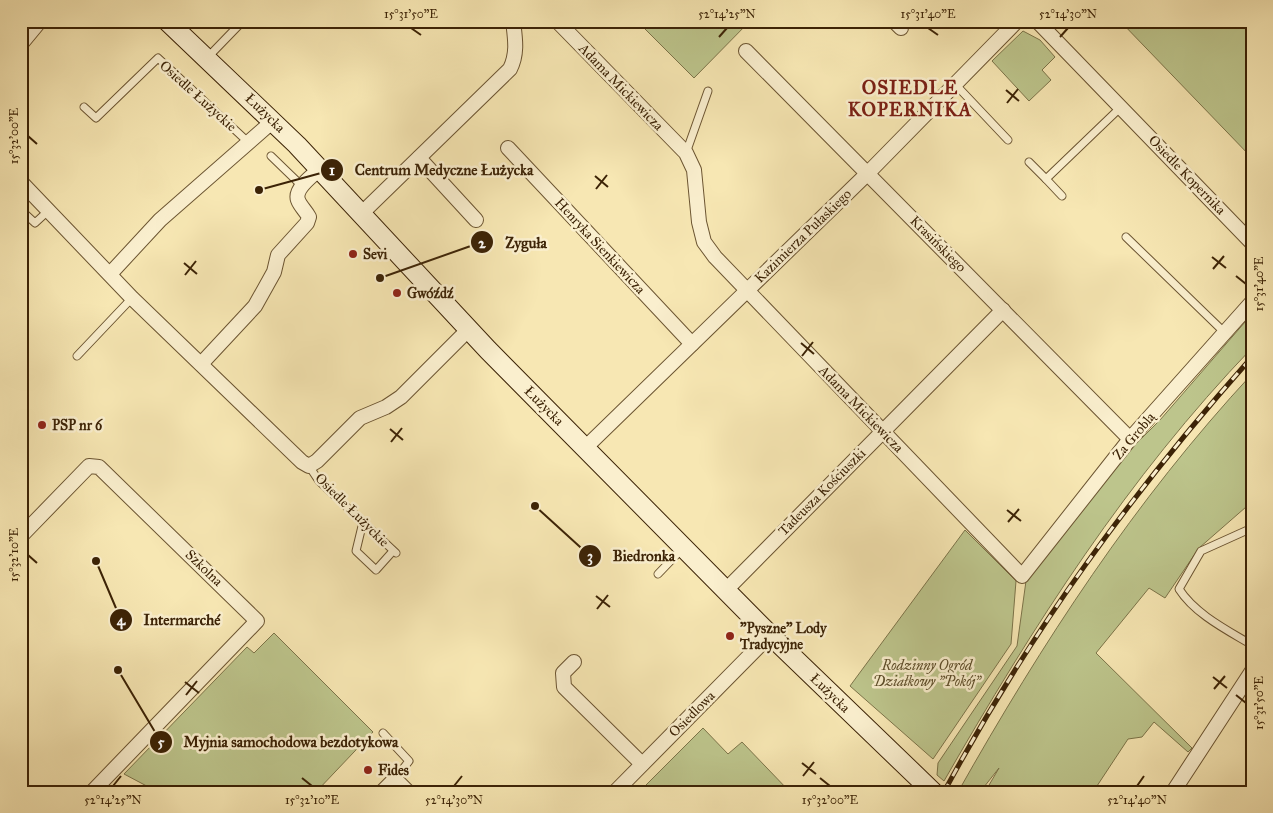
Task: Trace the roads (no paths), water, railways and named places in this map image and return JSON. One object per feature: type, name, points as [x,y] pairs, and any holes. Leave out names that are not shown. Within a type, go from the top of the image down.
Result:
[{"type":"street","points":[[21,44],[40,21]]},
{"type":"street","name":"Łużycka","points":[[167,21],[273,121],[468,329],[770,635],[930,789]]},
{"type":"street","points":[[361,214],[510,69],[515,59],[516,48],[513,21]]},
{"type":"street","name":"Adama Mickiewicza","points":[[557,21],[686,153],[694,170],[704,242],[715,258],[1022,576]]},
{"type":"street","name":"Kazimierza Pułaskiego","points":[[585,448],[868,173],[1018,21]]},
{"type":"street","name":"Osiedle Kopernika","points":[[1037,21],[1252,243]]},
{"type":"street","name":"Krasińskiego","points":[[746,51],[1130,439]]},
{"type":"street","name":"Osiedle Łużyckie","points":[[110,274],[160,220],[273,121]]},
{"type":"street","name":"Henryka Sienkiewicza","points":[[508,148],[692,344]]},
{"type":"street","points":[[419,158],[476,220]]},
{"type":"street","points":[[201,364],[255,306],[274,272],[278,255],[309,220],[308,213],[297,197],[303,187],[320,169]]},
{"type":"street","name":"Osiedle Łużyckie","points":[[21,182],[132,298],[302,462],[310,466],[318,461],[360,418],[386,407],[401,397],[468,329]]},
{"type":"street","name":"Za Groblą","points":[[1022,576],[1130,439],[1252,302]]},
{"type":"street","name":"Tadeusza Kościuszki","points":[[726,590],[1003,310]]},
{"type":"street","name":"Szkolna","points":[[21,536],[89,466],[99,467],[257,621],[92,792]]},
{"type":"street","name":"Osiedlowa","points":[[614,792],[770,635]]},
{"type":"street","points":[[574,662],[563,673],[564,687],[642,764]]},
{"type":"street","points":[[1173,792],[1252,671]]},
{"type":"street","points":[[382,792],[395,779],[408,792]]},
{"type":"lane","points":[[206,59],[239,25]]},
{"type":"lane","name":"Osiedle Łużyckie","points":[[84,107],[96,118],[158,58],[252,139]]},
{"type":"lane","points":[[954,84],[1008,140]]},
{"type":"lane","points":[[686,153],[708,91]]},
{"type":"lane","points":[[1046,179],[1121,107]]},
{"type":"lane","points":[[271,156],[303,187]]},
{"type":"lane","points":[[1029,162],[1062,196]]},
{"type":"lane","points":[[21,210],[35,223],[48,211]]},
{"type":"lane","points":[[1126,237],[1224,332]]},
{"type":"lane","points":[[77,356],[132,298]]},
{"type":"lane","name":"Osiedle Łużyckie","points":[[310,466],[319,481],[363,522],[394,552],[376,570],[356,551],[363,522]]},
{"type":"lane","points":[[1252,528],[1201,550],[1179,589],[1186,599],[1206,615],[1252,645]]},
{"type":"lane","points":[[658,574],[684,547]]},
{"type":"lane","points":[[383,733],[409,761],[395,779]]},
{"type":"railway","points":[[944,792],[1012,676],[1085,565],[1165,459],[1252,357]]},
{"type":"place","name":"Centrum Medyczne Łużycka","points":[[259,190]]},
{"type":"place","name":"Sevi","points":[[353,254]]},
{"type":"place","name":"Zyguła","points":[[380,278]]},
{"type":"place","name":"Gwóźdź","points":[[397,293]]},
{"type":"place","name":"PSP nr 6","points":[[42,425]]},
{"type":"place","name":"Biedronka","points":[[535,506]]},
{"type":"place","name":"Intermarché","points":[[96,561]]},
{"type":"place","name":"\"Pyszne\" Lody Tradycyjne","points":[[730,636]]},
{"type":"place","name":"Myjnia samochodowa bezdotykowa","points":[[118,670]]},
{"type":"place","name":"Fides","points":[[368,770]]},
{"type":"district","name":"OSIEDLE KOPERNIKA","points":[[910,98]]},
{"type":"park label","name":"Rodzinny Ogród Działkowy \"Pokój\"","points":[[927,674]]}]
